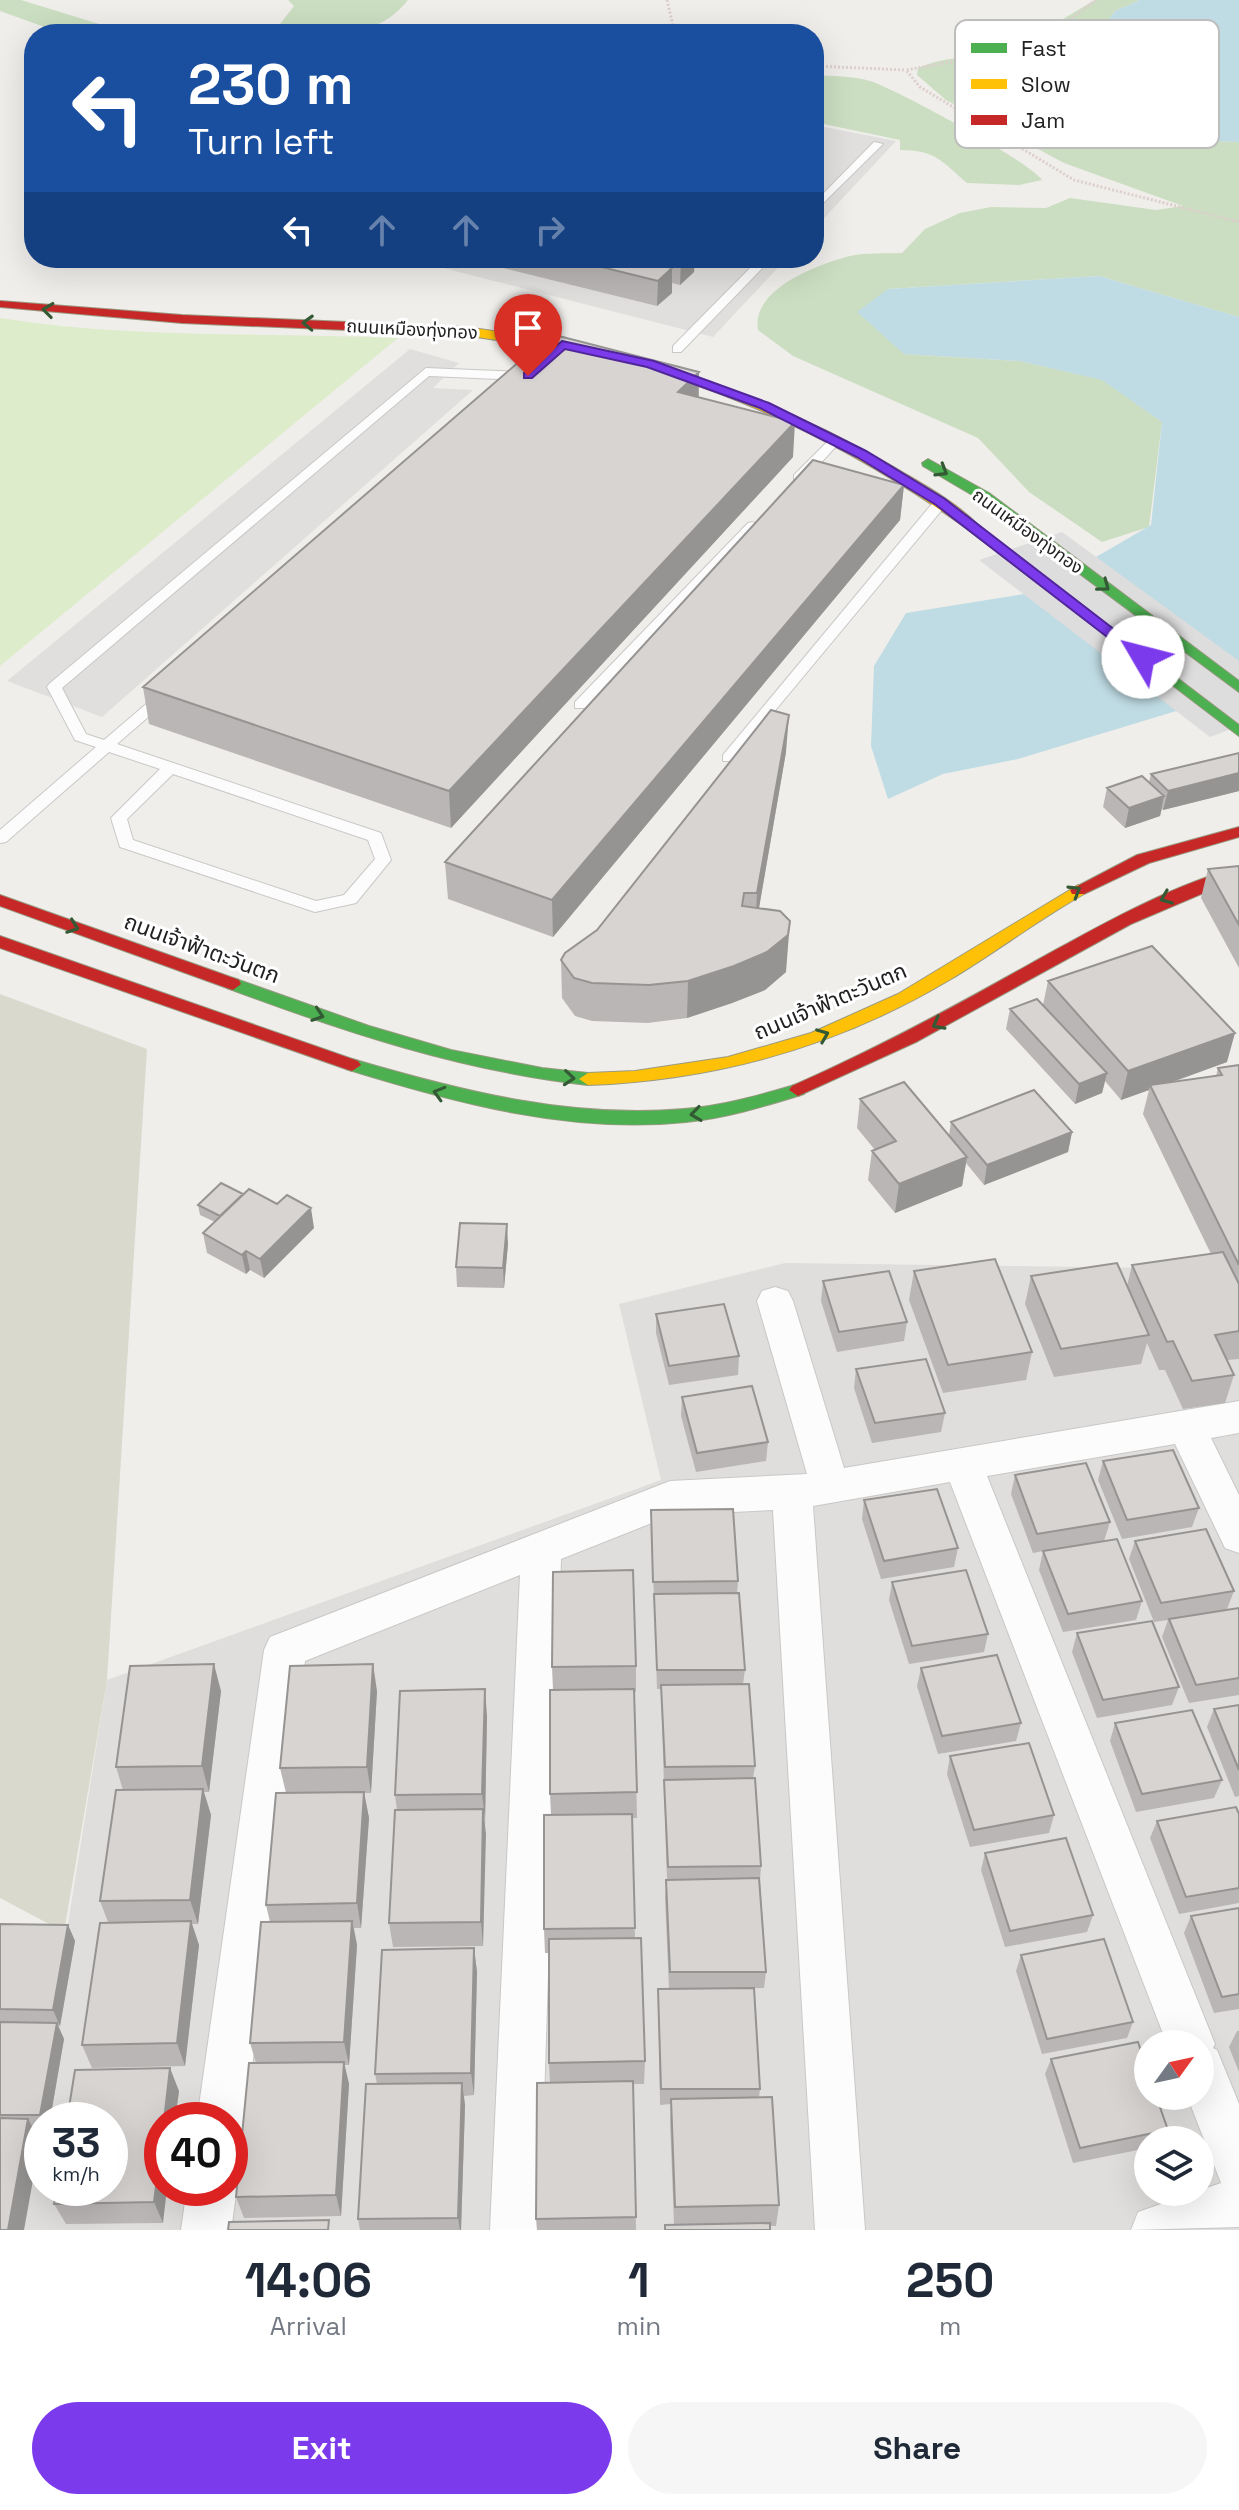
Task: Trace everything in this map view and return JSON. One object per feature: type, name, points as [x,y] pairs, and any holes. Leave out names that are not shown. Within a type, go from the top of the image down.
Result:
[{"type":"street","name":"ถนนเหมืองทุ่งทอง","points":[[0,285],[218,312],[413,327],[562,345],[650,364],[764,406],[836,440],[941,502],[1236,730]]},
{"type":"street","name":"ถนนเหมืองทุ่งทอง","points":[[0,304],[77,313],[484,314]]},
{"type":"street","points":[[513,318],[545,322]]},
{"type":"street","name":"ถนนเหมืองทุ่งทอง","points":[[907,450],[984,496],[1239,688]]},
{"type":"street","name":"ถนนเจ้าฟ้าตะวันตก","points":[[0,900],[304,1011],[439,1055],[569,1078],[641,1079],[744,1063],[831,1032],[945,975],[1099,878],[1160,853],[1239,832]]},
{"type":"street","points":[[0,942],[435,1093],[481,1105],[583,1119],[651,1119],[742,1107],[806,1087],[916,1036],[1131,912],[1239,872]]},
{"type":"street","points":[[775,1301],[811,1489],[840,2230]]},
{"type":"street","points":[[223,2102],[285,1650],[670,1498],[811,1489],[1239,1417]]},
{"type":"street","points":[[1186,1426],[1239,1536]]},
{"type":"street","points":[[963,1465],[1185,2030]]},
{"type":"street","points":[[515,2230],[541,1551]]},
{"type":"street","points":[[1214,2103],[1239,2166]]},
{"type":"street","points":[[1156,2230],[1239,2202]]},
{"type":"street","points":[[206,2230],[209,2206]]},
{"type":"lane","points":[[824,199],[878,144]]},
{"type":"lane","points":[[677,350],[756,268]]},
{"type":"lane","points":[[505,396],[562,345]]},
{"type":"lane","points":[[171,767],[119,818],[126,843],[315,907],[350,899],[383,860],[375,837],[171,767],[80,737],[54,687],[426,372],[536,369]]},
{"type":"lane","points":[[784,494],[836,440]]},
{"type":"lane","points":[[728,758],[941,502]]},
{"type":"lane","points":[[580,705],[763,516]]},
{"type":"lane","points":[[0,838],[177,684]]},
{"type":"path","points":[[667,0],[673,24]]},
{"type":"path","points":[[1067,20],[1096,0]]},
{"type":"path","points":[[824,66],[906,70],[934,61],[955,59]]},
{"type":"path","points":[[906,70],[920,87],[955,108]]},
{"type":"path","points":[[1021,148],[1074,180],[1161,205],[1239,222]]},
{"type":"shaded area","points":[[824,127],[896,141],[824,218]]},
{"type":"shaded area","points":[[443,268],[778,268],[713,337]]},
{"type":"shaded area","points":[[410,349],[459,363],[433,388],[473,390],[102,717],[7,681]]},
{"type":"shaded area","points":[[0,994],[147,1049],[107,1680],[64,1932],[0,1898]]},
{"type":"shaded area","points":[[785,1263],[1170,1268],[1239,1282],[1239,2230],[19,2230],[24,2199],[24,2206],[128,2206],[128,2102],[39,2102],[107,1680],[661,1480],[619,1304]]},
{"type":"green space","points":[[0,0],[21,0],[99,24],[36,24],[0,11]]},
{"type":"green space","points":[[288,0],[408,0],[395,14],[378,24],[280,24],[294,6]]},
{"type":"green space","points":[[1095,0],[1140,0],[1115,11],[1108,20],[1061,20]]},
{"type":"green space","points":[[955,58],[955,105],[917,75],[918,68]]},
{"type":"green space","points":[[824,76],[857,78],[884,87],[955,124],[955,148],[998,148],[1042,180],[1019,185],[967,183],[930,155],[900,150],[900,140],[824,124]]},
{"type":"green space","points":[[1219,141],[1239,142],[1239,317],[1099,276],[888,289],[904,354],[1020,361],[1103,380],[1162,422],[1149,527],[1102,542],[1029,492],[978,438],[793,356],[758,330],[758,316],[764,303],[787,282],[846,257],[902,253],[925,229],[960,213],[991,207],[1046,208],[1070,198],[1156,210],[1183,206],[1064,163],[1036,148],[1219,148]]},
{"type":"green space","points":[[0,318],[149,332],[398,338],[0,666]]},
{"type":"water","points":[[1140,0],[1239,0],[1239,142],[1219,141],[1219,20],[1108,20],[1115,11]]},
{"type":"water","points":[[1099,276],[1239,317],[1239,677],[1206,702],[1018,759],[943,774],[888,799],[871,746],[874,666],[906,613],[1036,592],[1151,525],[1162,422],[1102,380],[1020,361],[904,354],[857,312],[888,289]]},
{"type":"pier","points":[[1062,532],[1239,661],[1239,726],[1210,737],[979,560]]},
{"type":"building","points":[[605,268],[672,268],[658,281]]},
{"type":"building","points":[[551,334],[699,372],[678,392],[795,422],[449,791],[143,687]]},
{"type":"building","points":[[813,460],[904,485],[552,900],[445,862]]},
{"type":"building","points":[[771,710],[789,715],[757,893],[744,893],[742,906],[780,911],[790,921],[788,935],[767,952],[688,981],[649,985],[592,983],[574,978],[561,960],[565,953],[597,930]]},
{"type":"building","points":[[1239,753],[1239,773],[1168,791],[1151,774]]},
{"type":"building","points":[[1142,776],[1164,796],[1129,808],[1107,788]]},
{"type":"building","points":[[1239,866],[1239,925],[1208,869]]},
{"type":"building","points":[[1152,946],[1235,1033],[1128,1071],[1048,981]]},
{"type":"building","points":[[1037,999],[1107,1073],[1079,1084],[1010,1009]]},
{"type":"building","points":[[1239,1065],[1239,1265],[1150,1085],[1222,1075],[1218,1068]]},
{"type":"building","points":[[904,1082],[967,1157],[899,1184],[872,1151],[896,1141],[860,1099]]},
{"type":"building","points":[[1034,1090],[1072,1132],[987,1165],[951,1122]]},
{"type":"building","points":[[221,1183],[243,1194],[220,1216],[198,1205]]},
{"type":"building","points":[[249,1189],[277,1204],[287,1195],[311,1208],[260,1259],[246,1251],[242,1255],[203,1233]]},
{"type":"building","points":[[460,1223],[507,1224],[503,1268],[456,1267]]},
{"type":"building","points":[[1223,1252],[1239,1284],[1239,1331],[1215,1335],[1234,1375],[1192,1381],[1173,1341],[1167,1342],[1132,1265]]},
{"type":"building","points":[[995,1259],[1032,1352],[948,1365],[914,1271]]},
{"type":"building","points":[[1117,1263],[1149,1335],[1061,1349],[1031,1276]]},
{"type":"building","points":[[889,1271],[907,1322],[839,1332],[823,1281]]},
{"type":"building","points":[[724,1304],[739,1356],[669,1366],[656,1314]]},
{"type":"building","points":[[926,1359],[945,1413],[875,1423],[856,1369]]},
{"type":"building","points":[[752,1386],[768,1442],[697,1453],[682,1397]]},
{"type":"building","points":[[1173,1450],[1199,1508],[1127,1520],[1103,1461]]},
{"type":"building","points":[[1086,1463],[1110,1522],[1037,1534],[1015,1475]]},
{"type":"building","points":[[937,1489],[958,1548],[884,1561],[864,1500]]},
{"type":"building","points":[[733,1509],[738,1581],[653,1582],[651,1510]]},
{"type":"building","points":[[1206,1529],[1234,1591],[1161,1603],[1135,1541]]},
{"type":"building","points":[[1117,1539],[1142,1601],[1068,1614],[1043,1551]]},
{"type":"building","points":[[633,1570],[636,1666],[552,1667],[553,1572]]},
{"type":"building","points":[[966,1570],[988,1634],[912,1646],[892,1582]]},
{"type":"building","points":[[739,1593],[745,1670],[657,1670],[654,1594]]},
{"type":"building","points":[[1239,1608],[1239,1678],[1196,1685],[1169,1619]]},
{"type":"building","points":[[1152,1621],[1179,1687],[1103,1700],[1077,1633]]},
{"type":"building","points":[[997,1655],[1021,1723],[942,1736],[921,1668]]},
{"type":"building","points":[[214,1664],[202,1766],[116,1767],[130,1666]]},
{"type":"building","points":[[373,1664],[367,1767],[280,1768],[290,1666]]},
{"type":"building","points":[[749,1684],[755,1766],[665,1767],[661,1685]]},
{"type":"building","points":[[485,1689],[482,1794],[395,1795],[400,1691]]},
{"type":"building","points":[[634,1689],[637,1792],[550,1794],[550,1690]]},
{"type":"building","points":[[1239,1705],[1239,1770],[1214,1709]]},
{"type":"building","points":[[1192,1710],[1222,1780],[1142,1794],[1115,1723]]},
{"type":"building","points":[[1029,1743],[1054,1815],[974,1830],[950,1756]]},
{"type":"building","points":[[755,1778],[761,1866],[668,1867],[664,1780]]},
{"type":"building","points":[[203,1789],[190,1900],[100,1901],[116,1790]]},
{"type":"building","points":[[364,1792],[357,1903],[266,1905],[276,1793]]},
{"type":"building","points":[[1236,1807],[1239,1814],[1239,1888],[1186,1897],[1157,1821]]},
{"type":"building","points":[[483,1809],[481,1922],[389,1923],[395,1810]]},
{"type":"building","points":[[632,1814],[635,1928],[544,1929],[544,1815]]},
{"type":"building","points":[[1066,1838],[1093,1915],[1010,1931],[985,1853]]},
{"type":"building","points":[[759,1878],[766,1972],[670,1972],[666,1880]]},
{"type":"building","points":[[1239,1908],[1239,1994],[1222,1997],[1191,1916]]},
{"type":"building","points":[[191,1921],[177,2043],[82,2045],[100,1923]]},
{"type":"building","points":[[352,1921],[344,2042],[250,2043],[261,1922]]},
{"type":"building","points":[[0,1924],[68,1925],[53,2010],[0,2009]]},
{"type":"building","points":[[641,1938],[645,2061],[549,2063],[549,1939]]},
{"type":"building","points":[[1104,1939],[1133,2022],[1047,2039],[1021,1955]]},
{"type":"building","points":[[474,1948],[471,2073],[375,2074],[382,1950]]},
{"type":"building","points":[[754,1988],[760,2089],[661,2089],[658,1989]]},
{"type":"building","points":[[0,2022],[57,2023],[42,2102],[24,2102],[24,2115],[0,2115]]},
{"type":"building","points":[[1134,2043],[1134,2110],[1161,2110],[1167,2126],[1134,2126],[1134,2137],[1080,2148],[1051,2059]]},
{"type":"building","points":[[344,2062],[336,2195],[248,2197],[248,2102],[245,2102],[249,2063]]},
{"type":"building","points":[[170,2068],[166,2102],[144,2102],[144,2202],[128,2203],[128,2102],[70,2102],[75,2070]]},
{"type":"building","points":[[633,2081],[636,2217],[536,2219],[537,2083]]},
{"type":"building","points":[[462,2083],[458,2218],[358,2219],[366,2084]]},
{"type":"building","points":[[772,2097],[779,2205],[675,2207],[671,2099]]},
{"type":"building","points":[[0,2118],[24,2119],[24,2141],[8,2230],[0,2230]]},
{"type":"building","points":[[329,2220],[328,2230],[228,2230],[229,2222]]},
{"type":"building","points":[[770,2223],[770,2230],[665,2230],[665,2225]]},
{"type":"traffic: fast","points":[[928,463],[984,496],[1239,688]]},
{"type":"traffic: fast","points":[[971,525],[1239,732]]},
{"type":"traffic: fast","points":[[233,984],[320,1016],[451,1056],[542,1074],[588,1079]]},
{"type":"traffic: fast","points":[[352,1065],[462,1096],[517,1108],[574,1115],[630,1118],[686,1116],[742,1107],[798,1090]]},
{"type":"traffic: slow","points":[[464,331],[531,339],[598,352],[665,370],[731,393],[857,451],[916,486],[971,525]]},
{"type":"traffic: slow","points":[[588,1079],[682,1072],[773,1052],[818,1037],[861,1019],[945,975],[1078,890]]},
{"type":"traffic: jam","points":[[0,304],[182,319],[464,331]]},
{"type":"traffic: jam","points":[[1078,890],[1143,859],[1239,832]]},
{"type":"traffic: jam","points":[[798,1090],[910,1038],[1126,920],[1181,894],[1239,872]]},
{"type":"traffic: jam","points":[[0,900],[233,984]]},
{"type":"traffic: jam","points":[[0,942],[352,1065]]},
{"type":"route","points":[[528,376],[562,345],[650,364],[764,406],[836,440],[941,502],[1143,657]]}]
